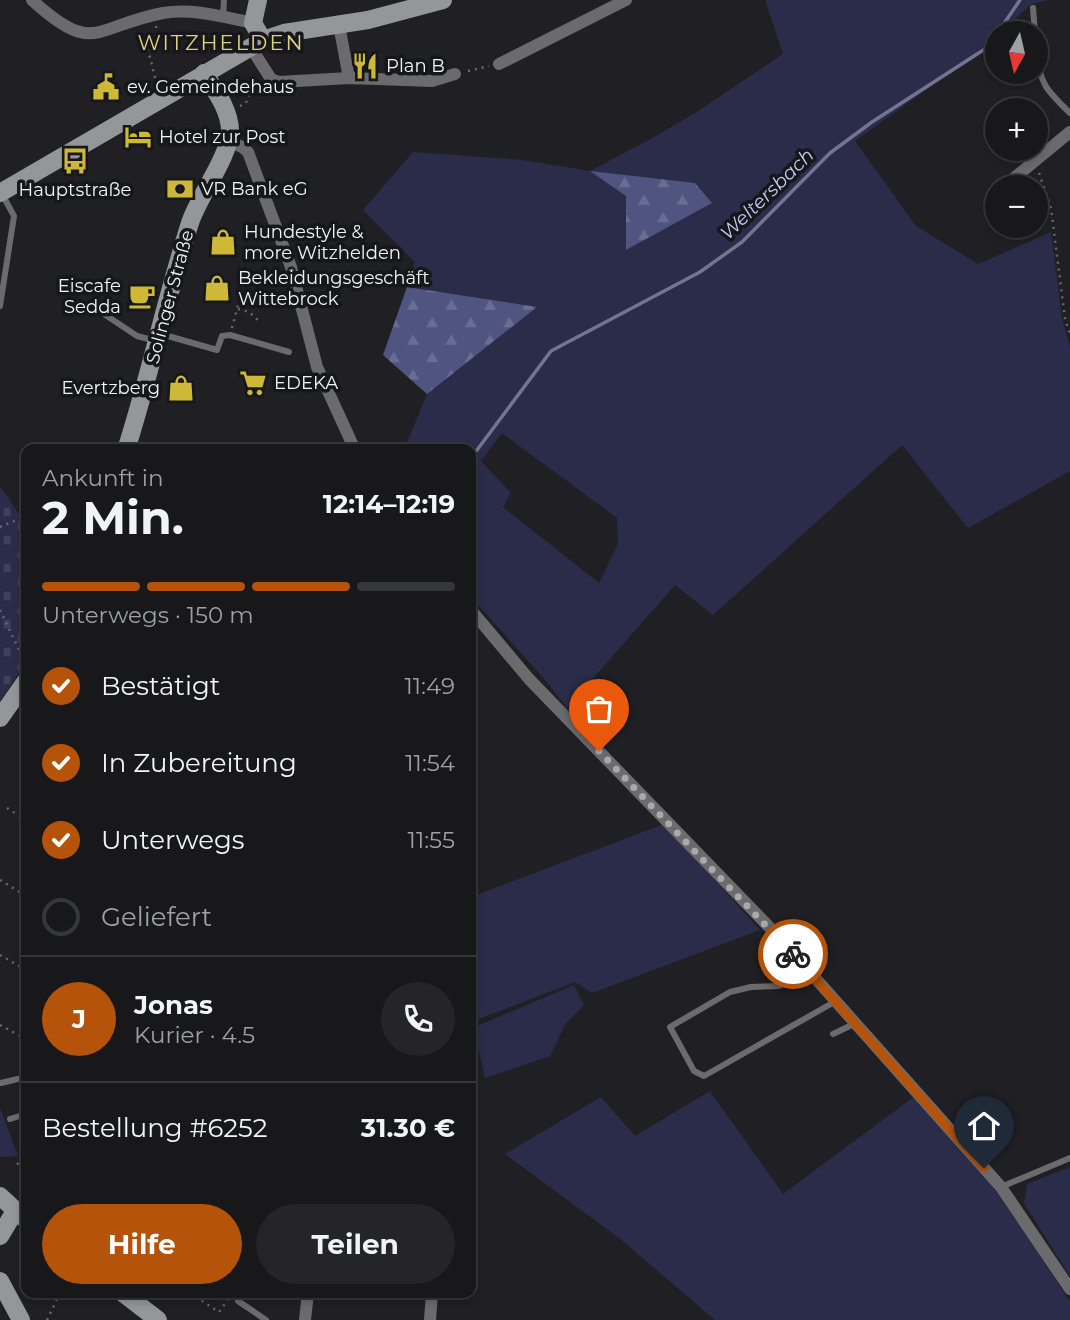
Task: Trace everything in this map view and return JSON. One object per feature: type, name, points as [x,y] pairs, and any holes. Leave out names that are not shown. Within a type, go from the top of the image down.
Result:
[{"type":"main road","points":[[256,43],[253,23],[258,0]]},
{"type":"main road","points":[[0,192],[256,43],[284,33],[388,16],[443,0]]},
{"type":"main road","points":[[204,73],[227,114],[230,123],[229,141]]},
{"type":"main road","name":"Solinger Straße","points":[[128,444],[191,220],[229,141]]},
{"type":"main road","points":[[0,718],[20,677]]},
{"type":"main road","points":[[0,1196],[21,1216],[0,1236]]},
{"type":"main road","points":[[0,1281],[21,1320]]},
{"type":"main road","points":[[132,1298],[158,1320]]},
{"type":"street","points":[[32,0],[51,18],[82,34],[107,32],[164,13],[193,11],[253,23]]},
{"type":"street","points":[[499,64],[626,0]]},
{"type":"street","points":[[340,25],[349,79]]},
{"type":"street","points":[[256,43],[271,79],[279,82],[349,79],[432,81],[454,74]]},
{"type":"street","points":[[1048,150],[1070,132]]},
{"type":"street","points":[[229,141],[248,152],[257,173],[291,267],[317,367],[352,444]]},
{"type":"street","points":[[1018,175],[1035,161]]},
{"type":"street","points":[[476,616],[529,679],[836,1001],[1001,1187],[1070,1289]]},
{"type":"street","points":[[305,1320],[307,1298]]},
{"type":"street","points":[[430,1320],[432,1298]]},
{"type":"lane","points":[[223,16],[224,0]]},
{"type":"lane","points":[[1033,8],[1034,21]]},
{"type":"lane","points":[[1043,84],[1070,113]]},
{"type":"lane","points":[[0,192],[14,216],[0,306]]},
{"type":"lane","points":[[104,314],[137,336],[217,350],[222,336],[230,335],[289,352]]},
{"type":"lane","points":[[808,971],[779,986],[751,987],[730,992],[670,1027],[694,1071],[704,1076],[836,1001]]},
{"type":"lane","points":[[833,1034],[856,1023]]},
{"type":"lane","points":[[1,1083],[21,1078]]},
{"type":"lane","points":[[10,1119],[21,1116]]},
{"type":"lane","points":[[1001,1187],[1070,1158]]},
{"type":"lane","points":[[238,1301],[265,1320]]},
{"type":"path","points":[[157,85],[146,41],[160,39]]},
{"type":"path","points":[[454,74],[499,64]]},
{"type":"path","points":[[246,103],[248,96],[271,79]]},
{"type":"path","points":[[1035,161],[1051,208],[1065,319],[1070,334]]},
{"type":"path","points":[[230,335],[248,267]]},
{"type":"path","points":[[238,309],[262,320]]},
{"type":"path","points":[[0,527],[21,518]]},
{"type":"path","points":[[0,610],[21,654]]},
{"type":"path","points":[[7,808],[21,817]]},
{"type":"path","points":[[0,880],[21,893]]},
{"type":"path","points":[[0,955],[21,967]]},
{"type":"path","points":[[0,1025],[21,1036]]},
{"type":"path","points":[[47,1320],[58,1298]]},
{"type":"path","points":[[198,1298],[219,1312],[229,1298]]},
{"type":"green space","points":[[765,0],[1049,0],[1031,4],[1013,21],[985,21],[985,47],[855,141],[916,226],[978,264],[1037,238],[1048,238],[1051,232],[1062,318],[1070,348],[1070,471],[968,528],[902,445],[713,615],[675,585],[567,708],[476,603],[476,444],[406,444],[427,394],[536,307],[407,287],[415,262],[363,210],[413,152],[522,160],[590,171],[656,136],[783,54]],"holes":[[[626,196],[711,203],[627,249]],[[502,433],[617,518],[618,544],[599,583],[503,507],[511,493],[481,461]]]},
{"type":"green space","points":[[590,171],[695,183],[712,203],[626,250],[626,196]]},
{"type":"green space","points":[[407,287],[537,307],[427,394],[383,355]]},
{"type":"green space","points":[[0,486],[21,518],[21,670],[0,701]]},
{"type":"green space","points":[[664,824],[760,930],[592,993],[575,982],[476,1020],[476,895]]},
{"type":"green space","points":[[574,985],[584,1005],[566,1023],[550,1056],[485,1078],[476,1039],[477,1026]]},
{"type":"green space","points":[[710,1091],[783,1194],[915,1096],[1004,1199],[1070,1302],[1070,1320],[715,1320],[619,1238],[505,1154],[601,1097],[635,1136]]},
{"type":"green space","points":[[0,1108],[18,1156],[0,1157]]},
{"type":"green space","points":[[1070,1167],[1070,1276],[1024,1203],[1027,1184]]},
{"type":"waterway","name":"Weltersbach","points":[[476,451],[551,351],[700,272],[742,242],[830,153],[872,122],[988,47],[1020,0]]},
{"type":"way so far","points":[[599,751],[793,954]]},
{"type":"place","name":"Plan B","points":[[365,66]]},
{"type":"place","name":"ev. Gemeindehaus","points":[[106,87]]},
{"type":"place","name":"Hotel zur Post","points":[[138,137]]},
{"type":"place","name":"Hauptstraße","points":[[75,161]]},
{"type":"place","name":"VR Bank eG","points":[[180,189]]},
{"type":"place","name":"Hundestyle & more Witzhelden","points":[[223,242]]},
{"type":"place","name":"Bekleidungsgeschäft Wittebrock","points":[[217,288]]},
{"type":"place","name":"Eiscafe Sedda","points":[[142,296]]},
{"type":"place","name":"EDEKA","points":[[253,383]]},
{"type":"place","name":"Evertzberg","points":[[181,388]]},
{"type":"district","name":"WITZHELDEN","points":[[221,42]]},
{"type":"route","points":[[793,954],[984,1168]]}]
